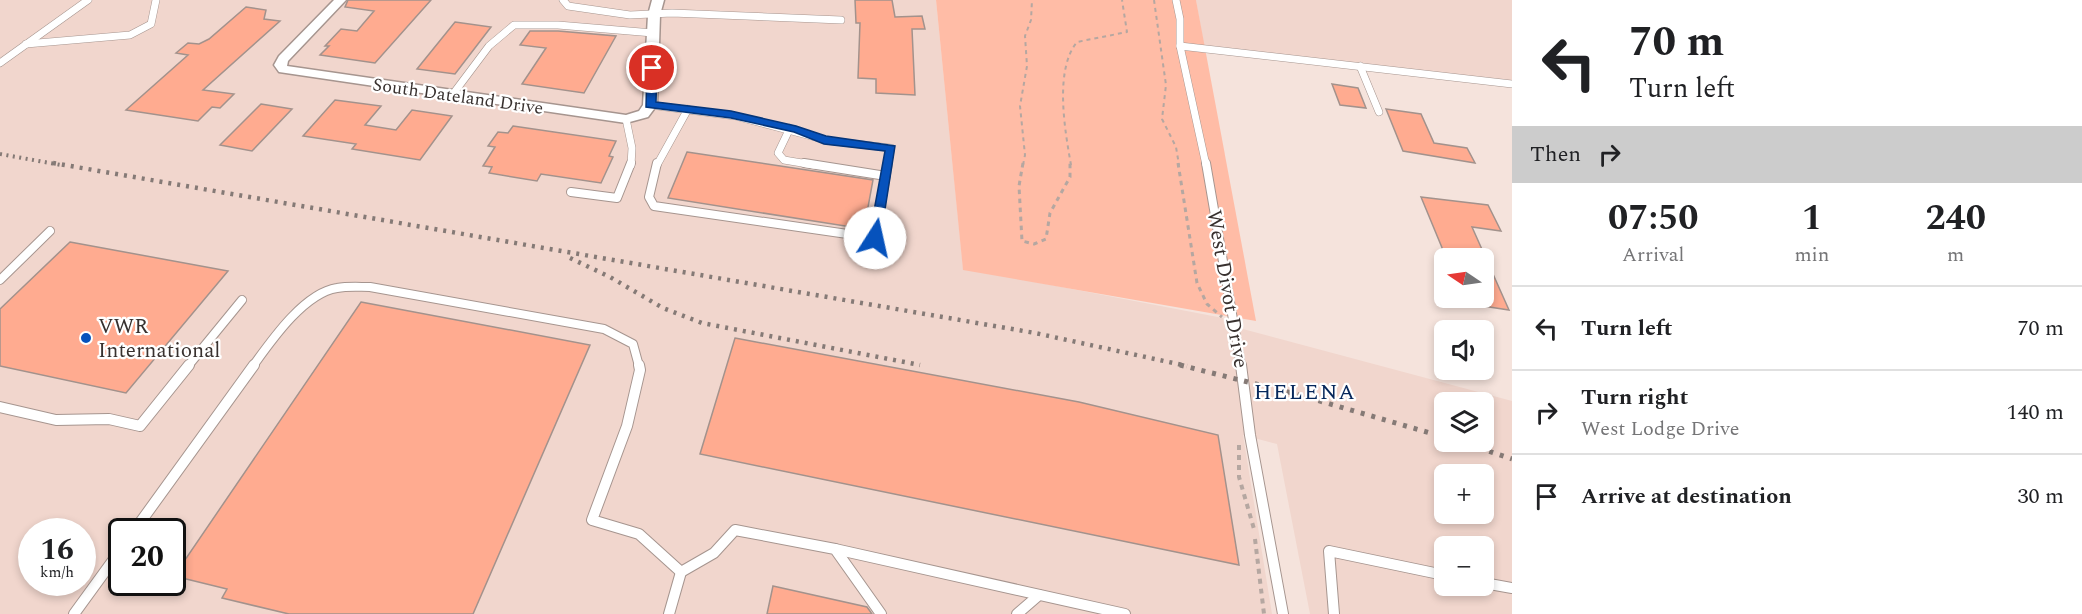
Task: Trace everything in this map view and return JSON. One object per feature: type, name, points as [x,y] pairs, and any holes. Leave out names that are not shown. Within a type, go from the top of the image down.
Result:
[{"type":"street","name":"South Dateland Drive","points":[[340,0],[290,50],[280,65],[283,69],[633,118]]},
{"type":"street","points":[[633,118],[649,110],[654,15],[658,0]]},
{"type":"lane","points":[[0,63],[88,0]]},
{"type":"lane","points":[[27,44],[130,35],[151,24],[156,0]]},
{"type":"lane","points":[[563,0],[568,6],[630,15],[672,13],[841,20]]},
{"type":"lane","name":"West Divot Drive","points":[[1176,0],[1180,19],[1180,46],[1204,152],[1235,328],[1250,435],[1283,614]]},
{"type":"lane","points":[[453,94],[497,39],[514,25],[543,24],[653,33]]},
{"type":"lane","points":[[1180,46],[1512,84]]},
{"type":"lane","points":[[1360,66],[1379,112]]},
{"type":"lane","points":[[650,105],[688,109],[790,128],[824,140],[891,148],[875,238],[654,206],[649,197],[657,164],[688,109]]},
{"type":"lane","points":[[571,192],[617,198],[632,161],[632,149],[626,135],[633,118]]},
{"type":"lane","points":[[790,128],[778,153],[784,160],[886,176]]},
{"type":"lane","points":[[0,280],[50,231]]},
{"type":"lane","points":[[143,518],[276,334],[307,303],[335,288],[370,287],[604,328],[633,344],[640,370],[627,426],[592,520],[639,534],[681,572]]},
{"type":"lane","points":[[0,407],[56,420],[109,419],[140,426],[242,300]]},
{"type":"lane","points":[[669,614],[681,572],[714,553],[735,530],[835,549],[1125,614]]},
{"type":"lane","points":[[835,549],[881,614]]},
{"type":"lane","points":[[1334,614],[1329,551],[1434,573]]},
{"type":"lane","points":[[74,614],[108,567]]},
{"type":"lane","points":[[1494,584],[1512,588]]},
{"type":"lane","points":[[1017,614],[1039,595]]},
{"type":"path","points":[[1032,0],[1031,20],[1024,46],[1027,66],[1020,106],[1025,155],[1019,186],[1022,240],[1032,245],[1040,244],[1046,239],[1050,213],[1070,177],[1071,166],[1064,127],[1065,70],[1069,52],[1077,42],[1127,32],[1122,0]]},
{"type":"path","points":[[1154,0],[1166,85],[1162,119],[1176,147],[1197,283],[1207,304],[1235,328]]},
{"type":"path","points":[[1250,435],[1242,437],[1237,455],[1243,493],[1255,534],[1264,614]]},
{"type":"shaded area","points":[[0,0],[936,0],[963,268],[1223,318],[1224,324],[1478,392],[1434,392],[1434,452],[1494,452],[1494,396],[1512,401],[1512,614],[1310,614],[1277,444],[1243,435],[1272,614],[0,614]]},
{"type":"shaded area","points":[[936,0],[1196,0],[1256,321],[963,270]]},
{"type":"shaded area","points":[[1196,0],[1512,0],[1512,81],[1204,46]]},
{"type":"building","points":[[348,0],[431,0],[375,63],[320,55],[341,29],[357,31],[374,11],[345,7]]},
{"type":"building","points":[[855,0],[892,0],[895,17],[922,16],[925,29],[912,29],[915,95],[876,93],[876,79],[858,78],[860,23],[856,23]]},
{"type":"building","points":[[246,7],[266,10],[264,19],[280,21],[203,90],[234,94],[220,108],[212,107],[198,121],[126,110],[188,55],[176,53],[188,43],[199,44],[209,39]]},
{"type":"building","points":[[455,22],[491,27],[455,74],[417,69]]},
{"type":"building","points":[[530,31],[616,36],[584,93],[522,84],[546,48],[520,45]]},
{"type":"building","points":[[1332,84],[1358,88],[1366,108],[1340,105]]},
{"type":"building","points":[[335,100],[381,106],[365,125],[396,130],[412,110],[452,116],[420,160],[352,149],[356,144],[303,136]]},
{"type":"building","points":[[261,104],[292,109],[252,151],[220,145]]},
{"type":"building","points":[[1386,109],[1421,114],[1434,143],[1467,148],[1475,163],[1403,151]]},
{"type":"building","points":[[513,126],[616,141],[609,156],[613,157],[601,183],[541,174],[537,181],[489,173],[492,167],[483,166],[495,147],[488,146],[498,132],[508,133]]},
{"type":"building","points":[[687,152],[873,180],[864,229],[668,198]]},
{"type":"building","points":[[1421,197],[1488,205],[1501,231],[1472,227],[1481,248],[1442,248]]},
{"type":"building","name":"VWR International","points":[[70,242],[228,271],[126,393],[0,366],[0,309]]},
{"type":"building","points":[[1494,276],[1509,310],[1494,308]]},
{"type":"building","points":[[361,302],[590,345],[473,614],[289,614],[222,598],[227,589],[186,579],[186,558]]},
{"type":"building","points":[[735,338],[1079,402],[1218,435],[1239,565],[700,454]]},
{"type":"building","points":[[773,586],[867,607],[872,614],[767,614]]},
{"type":"railway","points":[[0,154],[61,165]]},
{"type":"railway","points":[[53,163],[1035,333],[1187,366]]},
{"type":"railway","points":[[570,258],[610,277],[663,308],[702,323],[920,365]]},
{"type":"railway","points":[[1180,365],[1292,393],[1434,434]]},
{"type":"railway","points":[[1491,452],[1512,459]]},
{"type":"place","name":"VWR International","points":[[86,338]]},
{"type":"district","name":"HELENA","points":[[1305,391]]},
{"type":"route","points":[[652,68],[650,105],[748,118],[796,129],[824,140],[891,148],[875,238]]}]
